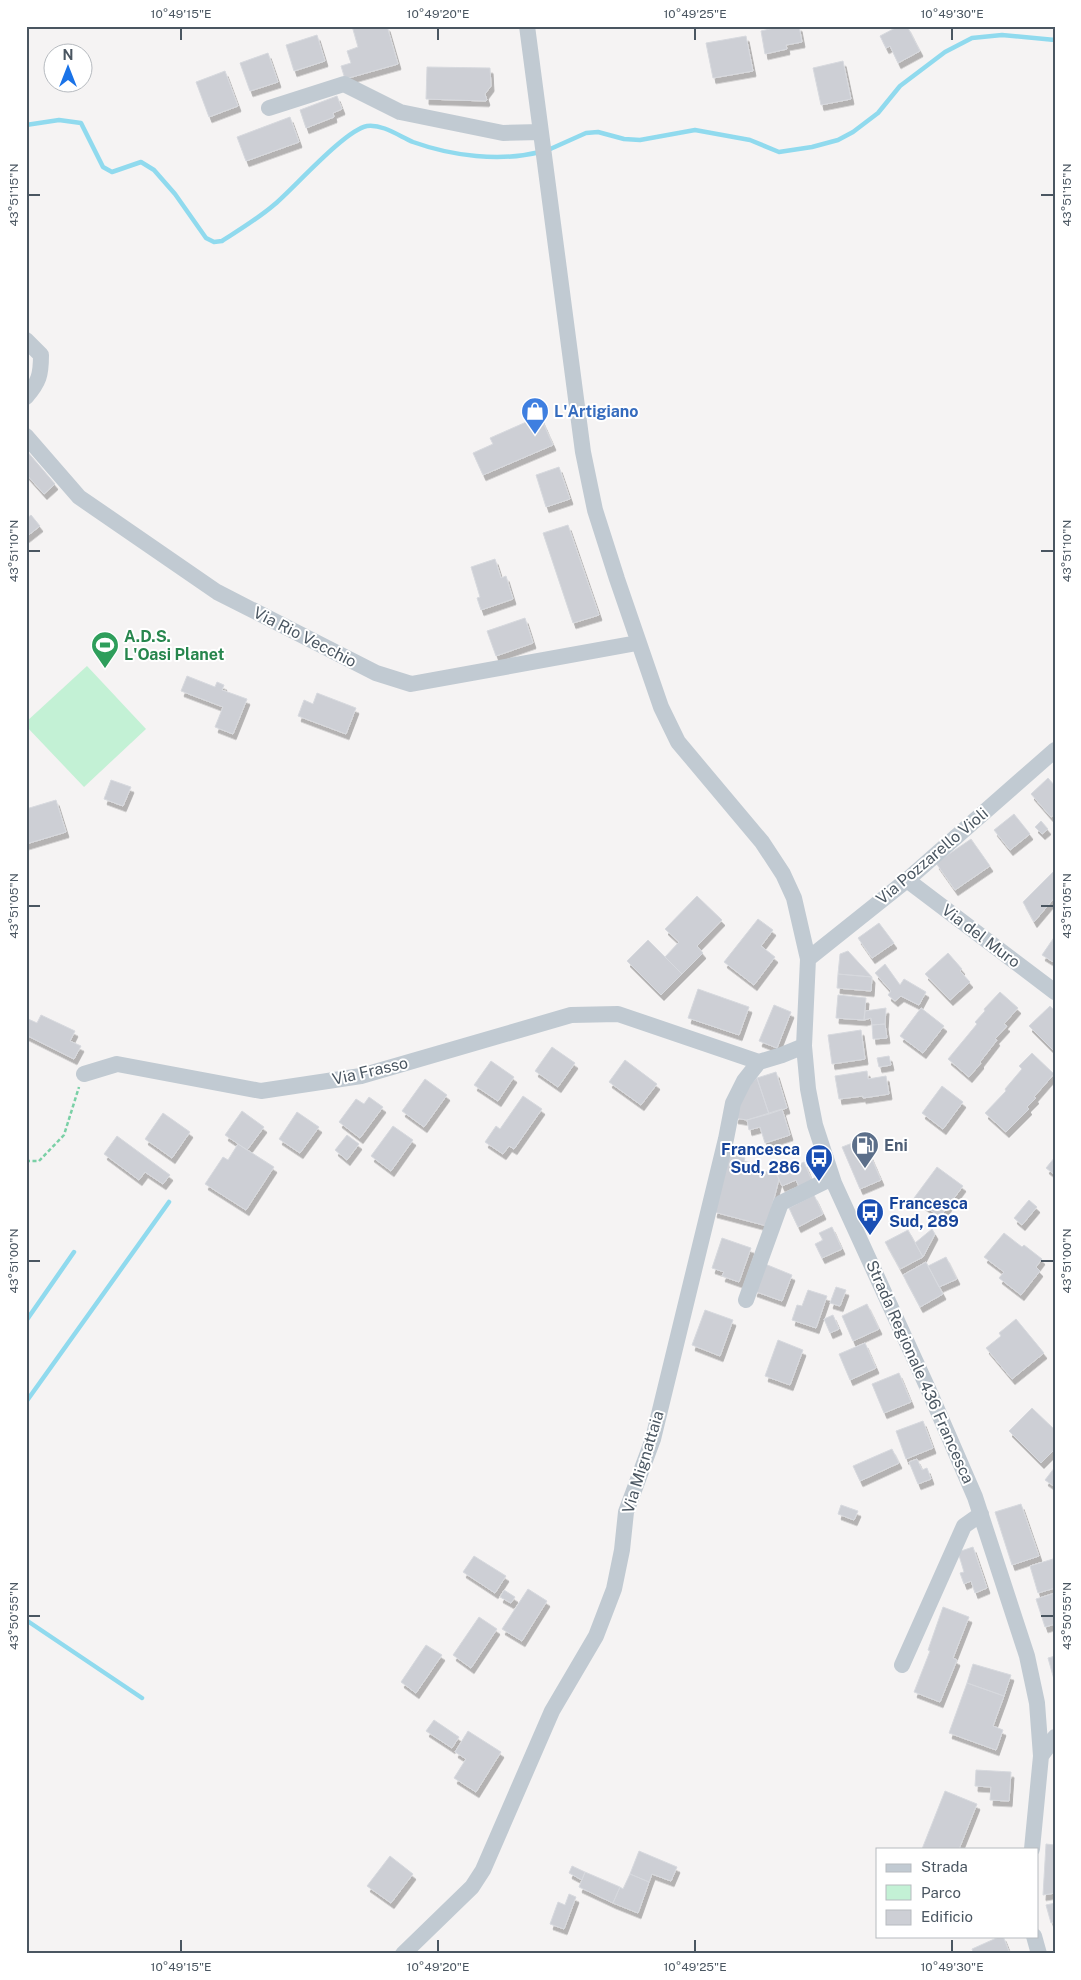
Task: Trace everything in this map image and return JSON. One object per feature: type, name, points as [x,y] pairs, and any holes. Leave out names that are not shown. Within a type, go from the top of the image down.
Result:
[{"type":"street","name":"Strada Regionale 436 Francesca","points":[[527,26],[583,452],[596,510],[638,643],[661,707],[678,742],[762,842],[783,874],[794,898],[808,959],[804,1046],[808,1089],[815,1125],[832,1178],[930,1393],[981,1514],[1027,1656],[1037,1703],[1041,1756],[1032,1848]]},
{"type":"street","points":[[269,108],[344,84],[400,112],[542,139]]},
{"type":"street","points":[[26,340],[41,355],[41,373],[36,385],[26,397]]},
{"type":"street","name":"Via Rio Vecchio","points":[[26,436],[78,497],[208,586],[376,673],[411,684],[638,643]]},
{"type":"street","name":"Via Pozzarello Violi","points":[[808,959],[907,880],[1055,750]]},
{"type":"street","name":"Via del Muro","points":[[907,880],[1055,992]]},
{"type":"street","name":"Via Frasso","points":[[84,1074],[117,1064],[261,1091],[361,1076],[571,1015],[618,1014],[759,1062]]},
{"type":"street","points":[[759,1062],[804,1046]]},
{"type":"street","name":"Via Mignattaia","points":[[403,1954],[472,1887],[483,1870],[552,1711],[596,1636],[614,1589],[622,1550],[626,1512],[653,1439],[726,1139],[733,1103],[744,1081],[759,1062]]},
{"type":"street","points":[[746,1300],[781,1202],[832,1178]]},
{"type":"street","points":[[902,1665],[964,1526],[981,1514]]},
{"type":"street","points":[[1041,1756],[1055,1737]]},
{"type":"street","points":[[1035,1938],[1039,1954]]},
{"type":"path","points":[[26,1161],[38,1161],[64,1135],[84,1074]]},
{"type":"green space","points":[[87,666],[146,729],[84,787],[26,726],[26,722]]},
{"type":"building","points":[[352,26],[387,26],[398,64],[345,79],[341,66],[351,63],[347,51],[358,47]]},
{"type":"building","points":[[783,26],[799,26],[802,42],[786,45],[787,49],[765,54],[761,31]]},
{"type":"building","points":[[899,26],[907,26],[920,51],[898,63],[890,46],[886,48],[880,36]]},
{"type":"building","points":[[317,35],[325,61],[294,71],[286,45]]},
{"type":"building","points":[[746,36],[753,71],[713,78],[706,43]]},
{"type":"building","points":[[268,53],[278,82],[250,91],[240,63]]},
{"type":"building","points":[[843,61],[851,99],[821,105],[813,68]]},
{"type":"building","points":[[427,67],[490,68],[491,86],[485,94],[487,100],[426,99]]},
{"type":"building","points":[[225,71],[238,106],[209,117],[196,82]]},
{"type":"building","points":[[337,96],[342,109],[333,113],[334,117],[306,128],[300,110]]},
{"type":"building","points":[[290,117],[299,142],[246,161],[237,137]]},
{"type":"building","points":[[540,416],[553,445],[483,475],[473,453],[493,444],[490,438]]},
{"type":"building","points":[[26,450],[55,484],[44,494],[26,474]]},
{"type":"building","points":[[559,467],[570,499],[546,507],[536,475]]},
{"type":"building","points":[[31,515],[40,526],[26,537],[26,519]]},
{"type":"building","points":[[568,525],[599,615],[573,623],[543,533]]},
{"type":"building","points":[[495,559],[501,578],[506,576],[513,599],[481,610],[477,598],[480,597],[471,567]]},
{"type":"building","points":[[525,618],[533,643],[496,656],[487,631]]},
{"type":"building","points":[[187,676],[215,687],[217,682],[224,685],[222,690],[247,699],[233,734],[215,727],[223,707],[181,691]]},
{"type":"building","points":[[317,693],[356,708],[346,734],[298,716],[304,700],[313,704]]},
{"type":"building","points":[[1048,778],[1055,786],[1055,814],[1051,817],[1031,794]]},
{"type":"building","points":[[111,780],[131,787],[123,806],[104,799]]},
{"type":"building","points":[[56,800],[66,832],[26,844],[26,818],[28,818],[26,809]]},
{"type":"building","points":[[1014,814],[1030,834],[1010,850],[994,830]]},
{"type":"building","points":[[1041,821],[1048,829],[1042,834],[1035,827]]},
{"type":"building","points":[[971,839],[990,866],[955,890],[936,863]]},
{"type":"building","points":[[1053,872],[1055,874],[1055,897],[1034,922],[1023,902]]},
{"type":"building","points":[[697,896],[722,920],[697,946],[703,953],[682,974],[665,957],[679,942],[665,929]]},
{"type":"building","points":[[758,919],[773,930],[761,946],[775,957],[754,985],[724,962]]},
{"type":"building","points":[[879,923],[894,943],[872,958],[858,938]]},
{"type":"building","points":[[1055,936],[1055,963],[1042,955]]},
{"type":"building","points":[[648,940],[682,974],[661,995],[627,961]]},
{"type":"building","points":[[848,951],[872,977],[838,974],[840,954]]},
{"type":"building","points":[[948,953],[970,982],[950,1000],[925,974]]},
{"type":"building","points":[[885,964],[900,985],[904,979],[926,992],[919,1005],[901,996],[895,1001],[888,995],[891,991],[875,973]]},
{"type":"building","points":[[838,974],[872,977],[871,991],[837,988]]},
{"type":"building","points":[[698,989],[749,1007],[739,1035],[688,1018]]},
{"type":"building","points":[[1000,992],[1018,1008],[1004,1024],[1007,1026],[995,1039],[997,1040],[969,1077],[948,1059],[977,1024],[975,1022],[985,1011],[984,1009]]},
{"type":"building","points":[[838,995],[866,998],[864,1020],[836,1018]]},
{"type":"building","points":[[774,1005],[791,1012],[777,1048],[759,1041]]},
{"type":"building","points":[[1050,1006],[1055,1011],[1055,1052],[1029,1026]]},
{"type":"building","points":[[886,1008],[885,1024],[872,1025],[871,1018],[864,1020],[865,1011]]},
{"type":"building","points":[[921,1008],[944,1026],[923,1053],[900,1036]]},
{"type":"building","points":[[41,1015],[75,1031],[70,1041],[81,1046],[74,1059],[26,1035],[26,1018],[37,1023]]},
{"type":"building","points":[[885,1024],[887,1038],[873,1039],[872,1025]]},
{"type":"building","points":[[861,1030],[865,1059],[832,1064],[828,1035]]},
{"type":"building","points":[[552,1047],[575,1063],[558,1087],[535,1071]]},
{"type":"building","points":[[1032,1053],[1054,1074],[1034,1097],[1036,1098],[1027,1107],[1029,1109],[1006,1132],[985,1113],[1006,1091],[1005,1089],[1022,1069],[1019,1066]]},
{"type":"building","points":[[889,1056],[891,1065],[879,1067],[877,1058]]},
{"type":"building","points":[[625,1060],[657,1084],[641,1105],[609,1082]]},
{"type":"building","points":[[491,1061],[514,1077],[498,1101],[474,1085]]},
{"type":"building","points":[[867,1071],[868,1079],[886,1076],[889,1094],[839,1099],[835,1076]]},
{"type":"building","points":[[776,1072],[787,1108],[769,1114],[757,1078]]},
{"type":"building","points":[[757,1078],[769,1114],[747,1120],[735,1118],[742,1093]]},
{"type":"building","points":[[425,1079],[447,1095],[424,1127],[402,1111]]},
{"type":"building","points":[[942,1086],[963,1102],[943,1129],[922,1113]]},
{"type":"building","points":[[523,1096],[542,1109],[514,1149],[509,1146],[503,1154],[485,1142],[496,1126],[500,1129]]},
{"type":"building","points":[[369,1097],[383,1107],[360,1138],[339,1122],[356,1099],[364,1104]]},
{"type":"building","points":[[782,1109],[790,1135],[765,1143],[760,1127],[749,1130],[747,1120]]},
{"type":"building","points":[[242,1111],[264,1127],[247,1150],[225,1135]]},
{"type":"building","points":[[297,1112],[319,1127],[300,1153],[279,1139]]},
{"type":"building","points":[[163,1113],[190,1132],[172,1158],[145,1139]]},
{"type":"building","points":[[393,1126],[413,1140],[391,1171],[371,1156]]},
{"type":"building","points":[[347,1135],[359,1144],[347,1160],[335,1150]]},
{"type":"building","points":[[117,1136],[170,1175],[163,1184],[145,1172],[139,1180],[104,1154]]},
{"type":"building","points":[[863,1139],[881,1180],[860,1189],[842,1147]]},
{"type":"building","points":[[238,1144],[274,1167],[246,1210],[205,1184],[223,1157],[228,1160]]},
{"type":"building","points":[[729,1154],[745,1158],[744,1161],[761,1166],[760,1170],[777,1175],[779,1179],[767,1226],[714,1212]]},
{"type":"building","points":[[1055,1157],[1055,1175],[1046,1168]]},
{"type":"building","points":[[804,1162],[813,1183],[800,1189],[796,1180],[782,1186],[777,1175]]},
{"type":"building","points":[[937,1167],[963,1186],[940,1217],[914,1198]]},
{"type":"building","points":[[814,1195],[823,1214],[798,1227],[789,1208]]},
{"type":"building","points":[[1029,1200],[1037,1207],[1022,1225],[1014,1218]]},
{"type":"building","points":[[832,1227],[842,1249],[822,1258],[815,1244],[823,1240],[819,1233]]},
{"type":"building","points":[[932,1229],[935,1234],[923,1257],[915,1243]]},
{"type":"building","points":[[908,1230],[923,1257],[900,1269],[885,1242]]},
{"type":"building","points":[[1004,1233],[1042,1259],[1036,1267],[1040,1271],[1021,1295],[999,1278],[1004,1272],[984,1257]]},
{"type":"building","points":[[722,1238],[751,1248],[739,1282],[722,1276],[724,1272],[712,1268]]},
{"type":"building","points":[[946,1257],[957,1279],[939,1287],[928,1266]]},
{"type":"building","points":[[926,1262],[943,1294],[920,1307],[903,1275]]},
{"type":"building","points":[[765,1264],[792,1275],[782,1301],[754,1291]]},
{"type":"building","points":[[836,1287],[846,1290],[840,1306],[830,1303]]},
{"type":"building","points":[[808,1290],[827,1296],[816,1328],[792,1320],[797,1305],[802,1306]]},
{"type":"building","points":[[867,1304],[879,1329],[853,1341],[842,1316]]},
{"type":"building","points":[[705,1310],[733,1320],[720,1356],[692,1345]]},
{"type":"building","points":[[833,1315],[839,1329],[830,1333],[824,1319]]},
{"type":"building","points":[[1016,1319],[1044,1353],[1012,1379],[986,1348],[1001,1336],[999,1333]]},
{"type":"building","points":[[778,1340],[803,1350],[790,1385],[765,1376]]},
{"type":"building","points":[[865,1343],[876,1368],[850,1380],[839,1354]]},
{"type":"building","points":[[899,1373],[911,1402],[884,1413],[872,1384]]},
{"type":"building","points":[[1032,1408],[1055,1430],[1055,1449],[1041,1463],[1009,1431]]},
{"type":"building","points":[[923,1421],[933,1448],[906,1459],[896,1431]]},
{"type":"building","points":[[892,1449],[899,1463],[860,1481],[853,1466]]},
{"type":"building","points":[[917,1459],[922,1470],[927,1468],[931,1479],[918,1484],[909,1462]]},
{"type":"building","points":[[1055,1467],[1055,1487],[1045,1480]]},
{"type":"building","points":[[1021,1504],[1039,1556],[1012,1565],[995,1512]]},
{"type":"building","points":[[841,1505],[858,1511],[854,1520],[838,1514]]},
{"type":"building","points":[[973,1547],[987,1588],[975,1593],[971,1581],[964,1584],[960,1573],[964,1572],[958,1552]]},
{"type":"building","points":[[474,1556],[506,1576],[495,1593],[463,1572]]},
{"type":"building","points":[[1053,1559],[1055,1588],[1038,1593],[1030,1566]]},
{"type":"building","points":[[528,1589],[547,1601],[522,1641],[502,1629]]},
{"type":"building","points":[[504,1590],[515,1597],[511,1603],[500,1597]]},
{"type":"building","points":[[1055,1593],[1055,1624],[1045,1627],[1036,1599]]},
{"type":"building","points":[[943,1607],[969,1617],[953,1658],[957,1660],[940,1702],[914,1692],[930,1651],[928,1650]]},
{"type":"building","points":[[479,1617],[497,1629],[471,1668],[453,1655]]},
{"type":"building","points":[[426,1645],[442,1655],[416,1693],[401,1682]]},
{"type":"building","points":[[1055,1656],[1055,1683],[1048,1658]]},
{"type":"building","points":[[973,1664],[1011,1675],[1004,1696],[967,1683]]},
{"type":"building","points":[[967,1683],[1004,1696],[993,1726],[1003,1730],[996,1750],[949,1733]]},
{"type":"building","points":[[434,1720],[459,1737],[452,1748],[426,1731]]},
{"type":"building","points":[[468,1731],[501,1752],[476,1792],[454,1778],[466,1759],[455,1752]]},
{"type":"building","points":[[976,1770],[1011,1772],[1009,1801],[990,1800],[991,1787],[975,1786]]},
{"type":"building","points":[[945,1791],[977,1804],[959,1848],[922,1848]]},
{"type":"building","points":[[1046,1844],[1055,1845],[1055,1893],[1043,1895]]},
{"type":"building","points":[[639,1851],[677,1867],[671,1881],[652,1874],[649,1882],[630,1874]]},
{"type":"building","points":[[390,1856],[413,1874],[391,1903],[367,1886]]},
{"type":"building","points":[[572,1866],[585,1872],[582,1880],[569,1873]]},
{"type":"building","points":[[585,1872],[620,1887],[613,1903],[579,1887]]},
{"type":"building","points":[[630,1874],[649,1882],[638,1913],[613,1903],[620,1887],[623,1889]]},
{"type":"building","points":[[569,1894],[576,1897],[564,1929],[550,1924],[558,1902],[565,1905]]},
{"type":"building","points":[[1055,1903],[1055,1922],[1051,1923],[1046,1905]]},
{"type":"building","points":[[997,1938],[1004,1938],[1010,1954],[974,1954],[972,1949]]},
{"type":"waterway","points":[[548,150],[586,133],[598,132],[624,139],[640,140],[695,130],[750,140],[779,152],[812,147],[838,140],[853,132],[878,113],[900,86],[945,52],[972,38],[1002,35],[1055,40]]},
{"type":"waterway","points":[[26,125],[59,120],[81,123],[103,167],[112,172],[141,162],[154,170],[175,194],[206,238],[214,242],[222,241],[249,224],[284,196],[333,148],[358,130],[367,126],[391,131],[428,147],[460,154],[509,157],[540,152]]},
{"type":"waterway","points":[[26,1402],[169,1202]]},
{"type":"waterway","points":[[26,1321],[74,1252]]},
{"type":"waterway","points":[[26,1620],[142,1698]]},
{"type":"place","name":"L'Artigiano","points":[[535,435]]},
{"type":"place","name":"A.D.S. L'Oasi Planet","points":[[105,669]]},
{"type":"place","name":"Eni","points":[[865,1169]]},
{"type":"place","name":"Francesca Sud, 286","points":[[819,1182]]},
{"type":"place","name":"Francesca Sud, 289","points":[[870,1236]]}]
